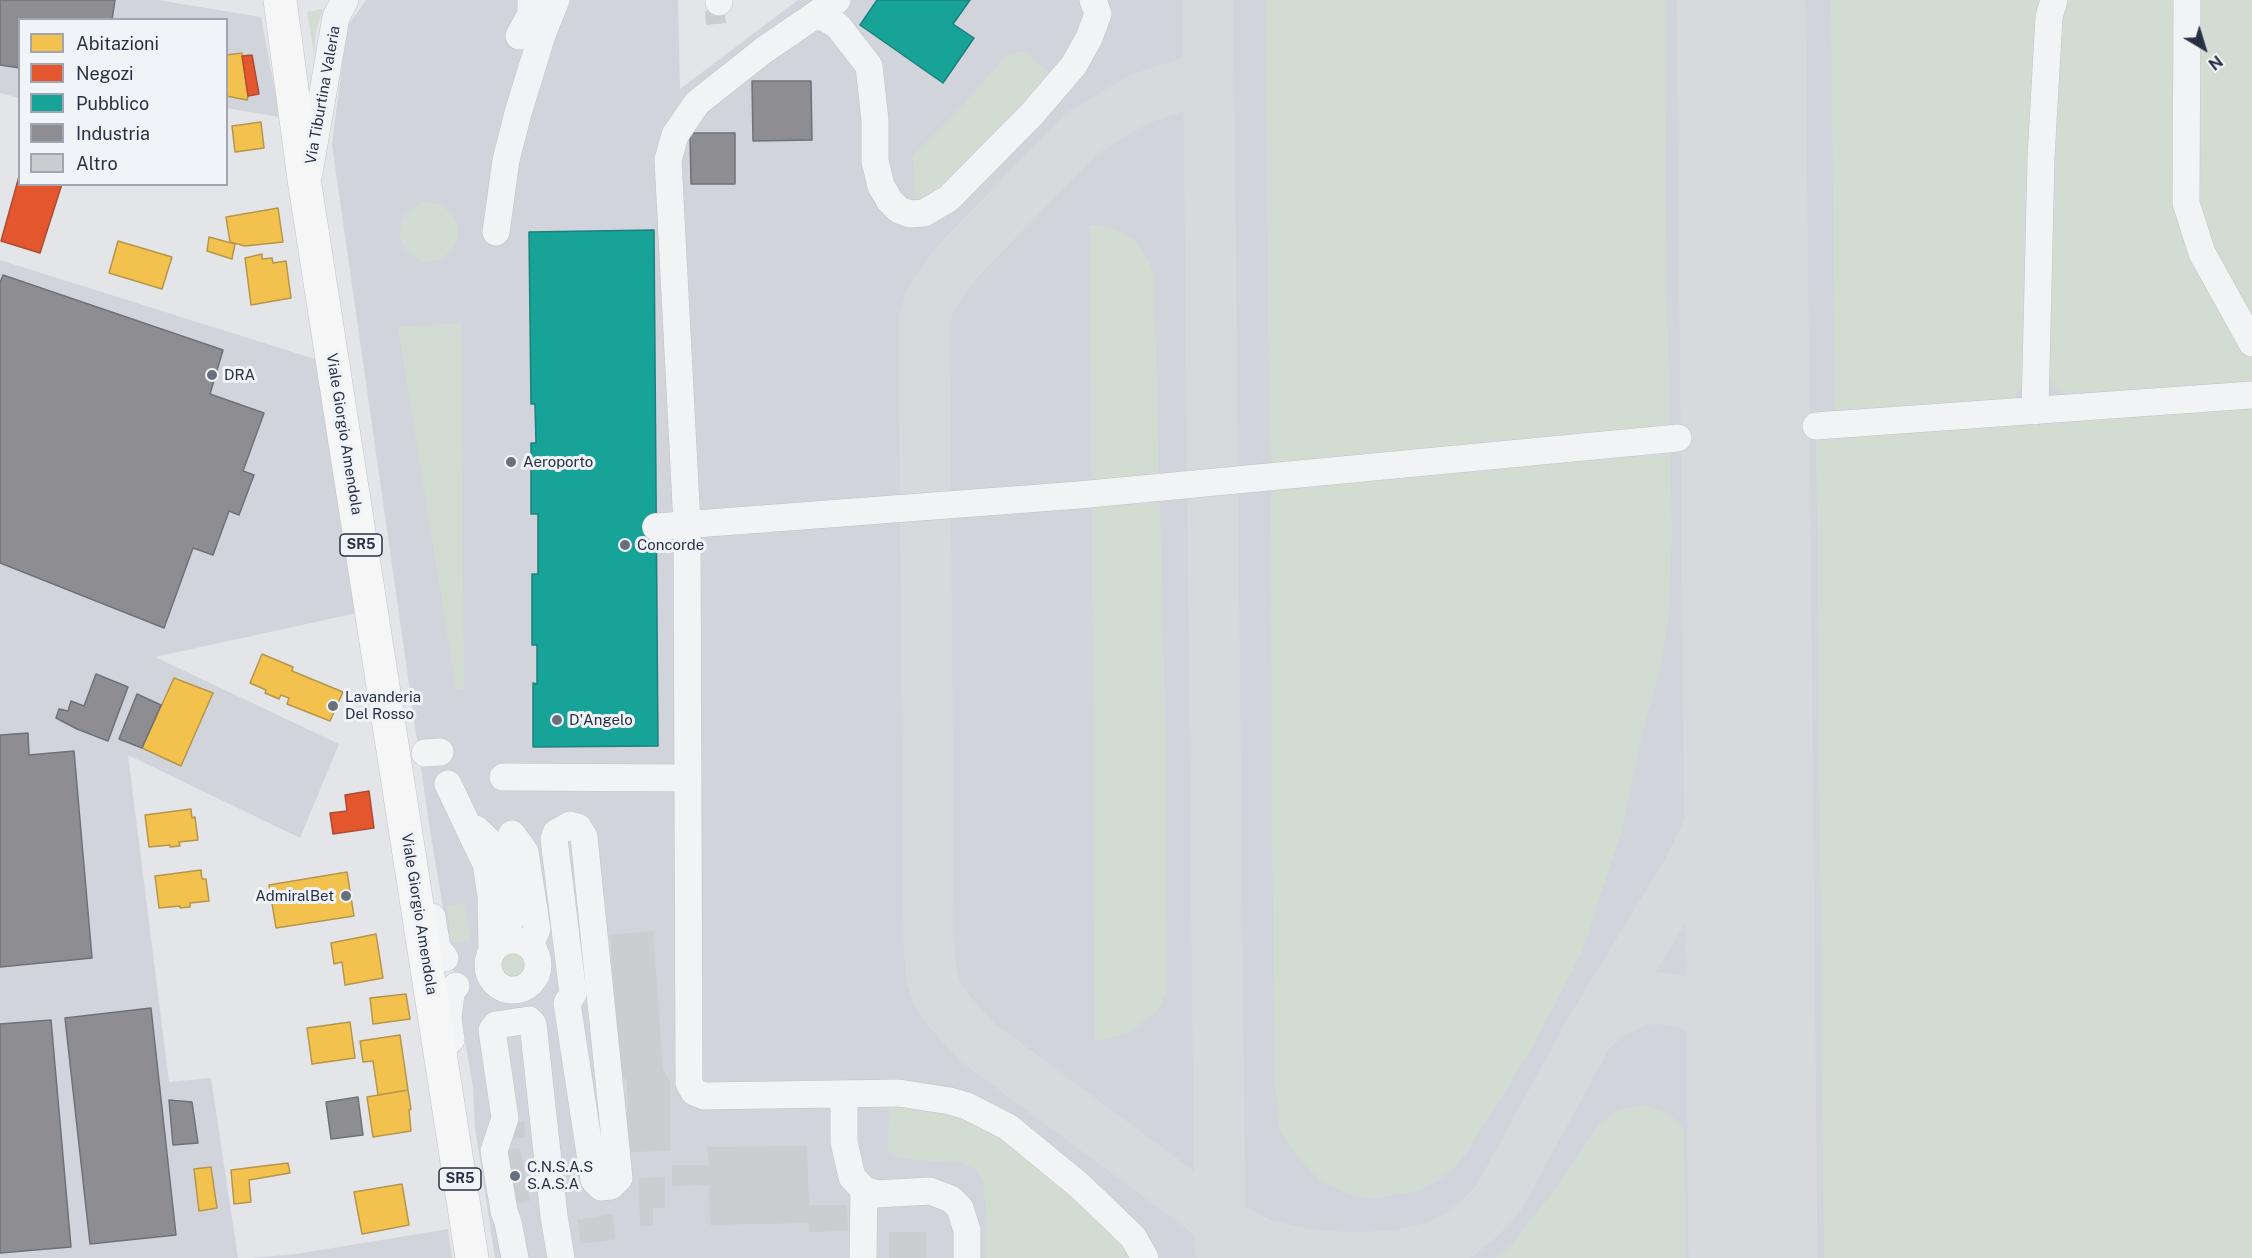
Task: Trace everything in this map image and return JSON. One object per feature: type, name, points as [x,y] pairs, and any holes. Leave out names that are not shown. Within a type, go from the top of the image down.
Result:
[{"type":"main road","name":"Viale Giorgio Amendola","points":[[280,0],[306,192],[404,822],[439,974],[448,1101],[472,1258]]},
{"type":"street","name":"Via Tiburtina Valeria","points":[[306,192],[336,16],[345,0]]},
{"type":"street","points":[[519,36],[531,14],[531,0]]},
{"type":"street","points":[[496,232],[506,160],[518,113],[542,35],[556,0]]},
{"type":"street","points":[[837,0],[764,50],[698,103],[675,135],[668,160],[687,524],[688,1083],[694,1092],[704,1096],[899,1093],[967,1106],[1008,1127],[1080,1186],[1133,1237],[1145,1258]]},
{"type":"street","points":[[815,15],[838,26],[869,66],[875,120],[875,161],[880,186],[899,210],[910,214],[924,213],[948,198],[1032,114],[1074,64],[1098,14],[1093,0]]},
{"type":"street","points":[[2035,411],[2042,158],[2049,17],[2054,0]]},
{"type":"street","points":[[2187,0],[2186,203],[2202,253],[2252,343]]},
{"type":"street","points":[[1816,426],[2252,395]]},
{"type":"street","points":[[657,527],[1079,495],[1678,438]]},
{"type":"street","points":[[503,777],[688,778]]},
{"type":"street","points":[[448,784],[463,815],[497,861],[504,911],[494,954],[502,988],[517,990],[524,988],[534,978],[538,964],[518,843]]},
{"type":"street","points":[[570,825],[578,827],[584,837],[619,1178],[611,1186],[601,1187],[594,1180],[567,1003],[573,994],[554,839],[560,829],[570,825]]},
{"type":"street","points":[[439,974],[494,954],[505,941],[513,939],[528,944],[534,941]]},
{"type":"street","points":[[534,978],[539,989],[567,1003],[599,998]]},
{"type":"street","points":[[515,1258],[494,1151],[505,1118],[492,1030],[496,1025],[529,1020],[533,1024],[554,1216],[561,1258]]},
{"type":"street","points":[[844,1094],[844,1142],[852,1177],[864,1190],[877,1194],[930,1191],[951,1199],[960,1208],[967,1230],[967,1258]]},
{"type":"street","points":[[863,1258],[864,1190]]},
{"type":"shaded area","points":[[0,0],[157,0],[261,17],[280,117],[228,108],[228,18],[18,18],[18,98],[0,93]]},
{"type":"shaded area","points":[[366,0],[678,0],[680,89],[798,0],[2252,0],[2252,1258],[495,1258],[475,1128],[473,1088],[429,824],[332,145],[347,27]]},
{"type":"shaded area","points":[[1266,0],[1667,0],[1665,199],[1672,535],[1668,621],[1660,671],[1642,734],[1621,833],[1583,950],[1536,1041],[1468,1151],[1454,1169],[1436,1182],[1416,1191],[1378,1198],[1357,1196],[1321,1182],[1279,1130],[1275,1084],[1272,834],[1271,481],[1276,466],[1269,443]]},
{"type":"shaded area","points":[[1831,0],[2252,0],[2252,1258],[1824,1258],[1816,426],[2069,399],[2047,376],[2023,385],[2015,397],[2003,405],[1835,411]]},
{"type":"shaded area","points":[[323,9],[316,31],[314,55],[307,12]]},
{"type":"shaded area","points":[[1024,51],[1057,79],[939,197],[916,206],[913,156],[953,116],[1007,55]]},
{"type":"shaded area","points":[[429,203],[440,205],[450,211],[456,221],[458,232],[456,243],[450,253],[440,259],[429,261],[418,259],[408,253],[402,243],[400,232],[402,221],[408,211],[418,205]]},
{"type":"shaded area","points":[[1090,225],[1119,231],[1137,242],[1149,260],[1154,276],[1165,708],[1166,992],[1161,1005],[1153,1015],[1126,1034],[1095,1041]]},
{"type":"shaded area","points":[[0,260],[321,361],[357,613],[155,657],[339,744],[300,838],[128,755],[169,1082],[211,1078],[238,1258],[0,1258]]},
{"type":"shaded area","points":[[461,323],[464,689],[456,689],[398,327]]},
{"type":"shaded area","points":[[465,903],[471,940],[452,943],[447,906]]},
{"type":"shaded area","points":[[513,950],[523,954],[527,964],[523,974],[513,978],[503,974],[499,964],[503,954]]},
{"type":"shaded area","points":[[889,1095],[1013,1134],[1141,1258],[986,1258],[986,1212],[983,1182],[976,1169],[961,1163],[895,1156],[888,1150]]},
{"type":"shaded area","points":[[1645,1106],[1668,1113],[1684,1129],[1685,1258],[1495,1258],[1510,1246],[1549,1197],[1599,1125],[1619,1109]]},
{"type":"shaded area","points":[[448,1229],[452,1258],[252,1258],[296,1254]]},
{"type":"building: Abitazioni","points":[[242,53],[247,100],[228,96],[228,55]]},
{"type":"building: Abitazioni","points":[[261,122],[264,148],[235,152],[232,126]]},
{"type":"building: Abitazioni","points":[[278,208],[283,242],[245,246],[230,242],[226,217]]},
{"type":"building: Abitazioni","points":[[209,237],[235,244],[232,259],[207,251]]},
{"type":"building: Abitazioni","points":[[118,241],[172,257],[162,289],[109,273]]},
{"type":"building: Abitazioni","points":[[262,254],[262,259],[272,258],[273,263],[286,261],[291,298],[251,305],[245,258]]},
{"type":"building: Abitazioni","points":[[262,654],[293,667],[292,671],[343,692],[330,721],[287,704],[289,698],[281,695],[279,699],[250,683]]},
{"type":"building: Abitazioni","points":[[174,678],[213,693],[181,766],[142,748]]},
{"type":"building: Abitazioni","points":[[191,809],[192,818],[195,817],[198,840],[179,842],[180,846],[149,847],[145,815]]},
{"type":"building: Abitazioni","points":[[201,870],[202,879],[206,879],[209,901],[190,903],[190,907],[159,908],[155,876]]},
{"type":"building: Abitazioni","points":[[347,872],[354,916],[276,928],[269,885]]},
{"type":"building: Abitazioni","points":[[376,934],[383,978],[345,985],[342,962],[334,964],[331,943]]},
{"type":"building: Abitazioni","points":[[406,994],[410,1019],[373,1024],[370,998]]},
{"type":"building: Abitazioni","points":[[350,1022],[355,1058],[312,1064],[307,1028]]},
{"type":"building: Abitazioni","points":[[400,1035],[408,1090],[378,1095],[373,1061],[363,1062],[360,1041]]},
{"type":"building: Abitazioni","points":[[408,1090],[411,1131],[373,1137],[367,1097]]},
{"type":"building: Abitazioni","points":[[288,1163],[290,1173],[249,1180],[251,1202],[234,1204],[231,1170]]},
{"type":"building: Abitazioni","points":[[211,1167],[217,1208],[199,1211],[194,1169]]},
{"type":"building: Abitazioni","points":[[402,1184],[409,1225],[362,1234],[354,1192]]},
{"type":"building: Negozi","points":[[252,55],[259,94],[248,96],[242,56]]},
{"type":"building: Negozi","points":[[18,180],[18,186],[61,186],[40,253],[1,241]]},
{"type":"building: Negozi","points":[[369,791],[374,828],[333,834],[330,813],[347,811],[345,795]]},
{"type":"building: Pubblico","points":[[877,0],[970,0],[953,24],[974,38],[943,83],[860,25]]},
{"type":"building: Pubblico","points":[[654,230],[658,746],[533,747],[533,683],[537,684],[537,645],[532,645],[532,574],[538,574],[538,514],[531,514],[531,443],[536,443],[535,404],[531,404],[529,232]]},
{"type":"building: Industria","points":[[0,0],[115,0],[112,18],[18,18],[18,68],[0,65]]},
{"type":"building: Industria","points":[[752,81],[811,81],[812,140],[753,141]]},
{"type":"building: Industria","points":[[690,133],[735,133],[735,184],[691,184]]},
{"type":"building: Industria","points":[[3,275],[223,350],[210,394],[264,413],[243,471],[254,475],[239,515],[229,511],[213,555],[193,548],[164,628],[0,563],[0,283]]},
{"type":"building: Industria","points":[[96,674],[128,687],[108,741],[56,718],[59,709],[68,711],[71,701],[84,706]]},
{"type":"building: Industria","points":[[137,694],[161,705],[142,748],[119,739]]},
{"type":"building: Industria","points":[[28,733],[29,755],[74,751],[92,958],[0,967],[0,735]]},
{"type":"building: Industria","points":[[151,1008],[176,1235],[90,1244],[65,1018]]},
{"type":"building: Industria","points":[[51,1020],[71,1247],[0,1253],[0,1024]]},
{"type":"building: Industria","points":[[358,1097],[363,1135],[331,1139],[326,1102]]},
{"type":"building: Industria","points":[[169,1100],[192,1102],[198,1143],[173,1145]]},
{"type":"building: Altro","points":[[724,9],[726,23],[706,25],[705,11]]},
{"type":"building: Altro","points":[[653,931],[663,1070],[670,1081],[670,1151],[627,1152],[627,1081],[620,1073],[610,935]]},
{"type":"building: Altro","points":[[524,1121],[526,1137],[515,1139],[512,1122]]},
{"type":"building: Altro","points":[[807,1146],[809,1205],[847,1205],[848,1231],[810,1232],[809,1223],[710,1225],[709,1185],[672,1186],[672,1165],[709,1165],[707,1147]]},
{"type":"building: Altro","name":"C.N.S.A.S S.A.S.A","points":[[520,1148],[530,1201],[510,1205],[500,1151]]},
{"type":"building: Altro","points":[[665,1177],[665,1208],[653,1208],[653,1226],[640,1226],[639,1178]]},
{"type":"building: Altro","points":[[612,1214],[616,1239],[581,1244],[577,1220]]},
{"type":"building: Altro","points":[[889,1232],[926,1232],[926,1258],[889,1258]]},
{"type":"taxiway","points":[[1208,0],[1220,1247]]},
{"type":"taxiway","points":[[1209,76],[1139,99],[1081,134],[959,260],[930,301],[924,321],[929,944],[931,973],[937,994],[950,1012],[977,1042],[1220,1222],[1261,1244],[1302,1254],[1349,1258],[1395,1256],[1432,1248],[1460,1234],[1479,1219],[1498,1199],[1590,1031],[1690,867],[1716,812],[1739,745],[1745,724],[1748,688]]},
{"type":"taxiway","points":[[1590,1031],[1614,1011],[1642,1000],[1661,998],[1685,1002],[1713,1014],[1729,1028],[1741,1045],[1751,1068]]},
{"type":"runway","points":[[1741,0],[1753,1258]]},
{"type":"place","name":"DRA","points":[[212,375]]},
{"type":"place","name":"Aeroporto","points":[[511,462]]},
{"type":"place","name":"Concorde","points":[[625,545]]},
{"type":"place","name":"Lavanderia Del Rosso","points":[[333,706]]},
{"type":"place","name":"D'Angelo","points":[[557,720]]},
{"type":"place","name":"AdmiralBet","points":[[346,896]]},
{"type":"place","name":"C.N.S.A.S S.A.S.A","points":[[515,1176]]}]
